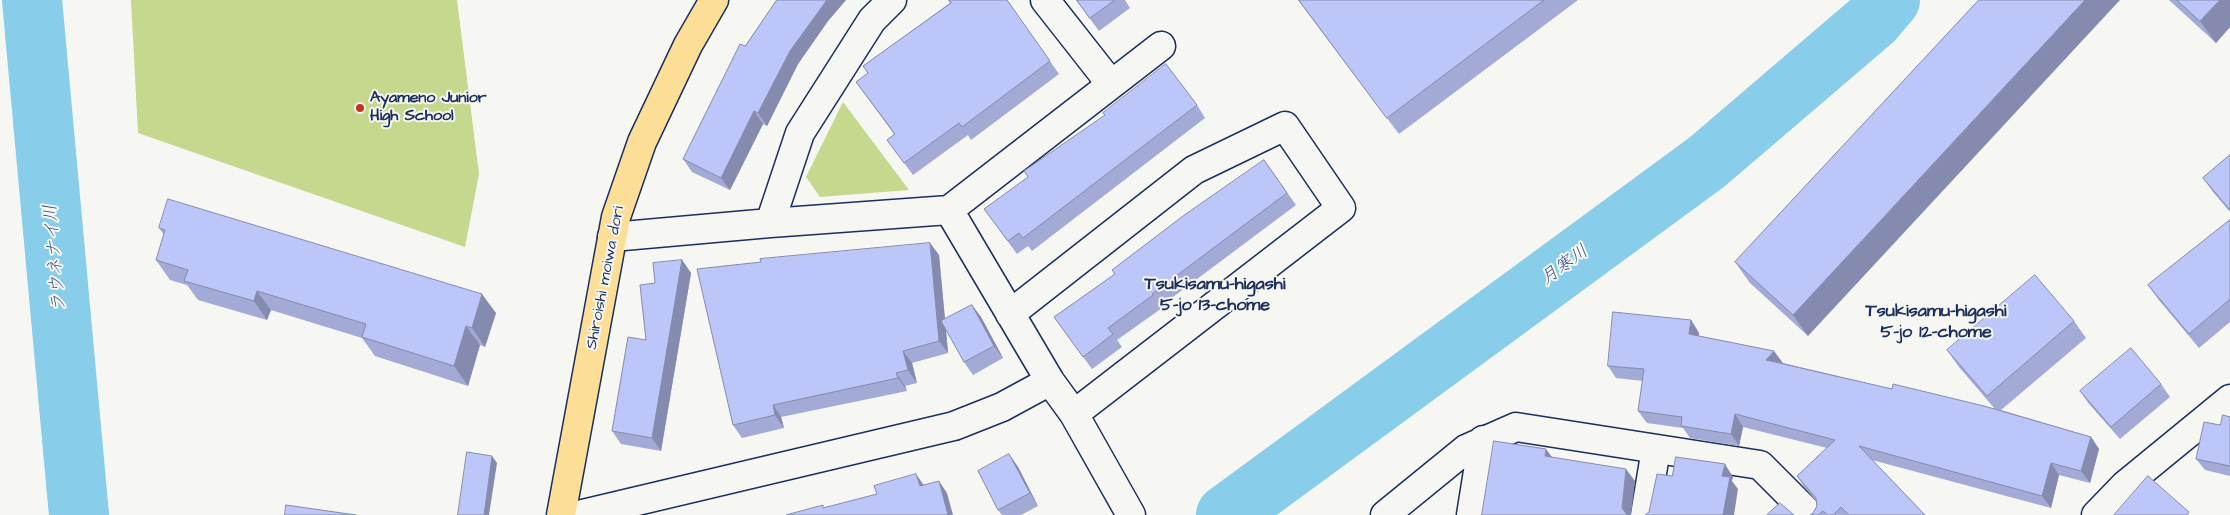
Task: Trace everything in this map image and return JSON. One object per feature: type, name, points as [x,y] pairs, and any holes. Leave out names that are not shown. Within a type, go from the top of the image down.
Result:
[{"type":"main road","name":"Shiroishi moiwa dori","points":[[562,515],[616,217],[642,142],[688,45],[714,0]]},
{"type":"street","points":[[770,222],[800,133],[872,20],[892,0]]},
{"type":"street","points":[[1044,0],[1111,84]]},
{"type":"street","points":[[612,238],[770,222],[949,210],[1161,46]]},
{"type":"street","points":[[1010,314],[1194,170],[1284,126],[1341,208],[1074,414]]},
{"type":"street","points":[[949,210],[1050,381],[1074,414],[1131,514]]},
{"type":"street","points":[[578,515],[954,426],[1002,407],[1050,381]]},
{"type":"street","points":[[2096,515],[2125,486],[2230,399]]},
{"type":"street","points":[[1385,515],[1466,449],[1516,427],[1760,465],[1810,515]]},
{"type":"street","points":[[1471,515],[1483,440]]},
{"type":"street","points":[[1645,515],[1656,449]]},
{"type":"green space","points":[[131,0],[457,0],[479,174],[465,247],[138,133]]},
{"type":"green space","points":[[843,102],[909,190],[820,197],[806,177]]},
{"type":"building","points":[[777,0],[827,0],[790,51],[758,113],[754,111],[721,178],[683,159],[740,44],[745,46]]},
{"type":"building","points":[[949,0],[1007,0],[1050,61],[962,127],[959,123],[904,163],[887,140],[895,134],[856,82],[868,73],[863,66],[951,3]]},
{"type":"building","points":[[1077,0],[1115,0],[1090,18]]},
{"type":"building","points":[[1299,0],[1544,0],[1387,118]]},
{"type":"building","points":[[1979,0],[2085,0],[1793,315],[1735,262]]},
{"type":"building","points":[[2177,0],[2220,0],[2200,21]]},
{"type":"building","points":[[1166,64],[1197,105],[1023,238],[1019,233],[1008,241],[984,209],[1028,177],[1024,171],[1105,115],[1103,113]]},
{"type":"building","points":[[2230,155],[2230,210],[2203,178]]},
{"type":"building","points":[[1264,160],[1287,193],[1108,328],[1113,334],[1083,357],[1054,317],[1115,274],[1112,270],[1183,216]]},
{"type":"building","points":[[168,199],[482,294],[472,328],[466,326],[454,366],[362,337],[366,324],[257,291],[254,301],[184,281],[188,270],[156,260],[165,230],[159,228]]},
{"type":"building","points":[[2230,220],[2230,300],[2189,334],[2148,285]]},
{"type":"building","points":[[930,243],[939,341],[903,351],[908,370],[896,373],[898,378],[773,405],[775,415],[733,425],[697,269],[761,262],[760,259]]},
{"type":"building","points":[[682,260],[652,438],[612,431],[628,337],[646,340],[640,285],[655,283],[653,263]]},
{"type":"building","points":[[2035,275],[2074,321],[1987,396],[1947,350]]},
{"type":"building","points":[[972,305],[994,346],[964,362],[941,321]]},
{"type":"building","points":[[1613,312],[1691,320],[1689,334],[1774,351],[1766,360],[1892,389],[1893,384],[1984,406],[2091,437],[2081,471],[2051,463],[2042,496],[1859,446],[1925,515],[1849,515],[1841,507],[1833,515],[1828,515],[1823,511],[1818,515],[1810,515],[1817,506],[1816,498],[1797,476],[1835,440],[1735,414],[1731,434],[1681,426],[1682,417],[1638,411],[1644,369],[1608,366]]},
{"type":"building","points":[[2131,348],[2161,384],[2111,427],[2080,391]]},
{"type":"building","points":[[2223,415],[2230,417],[2230,466],[2196,459],[2204,422],[2220,425]]},
{"type":"building","points":[[1494,441],[1546,449],[1545,456],[1626,469],[1622,508],[1627,515],[1482,515]]},
{"type":"building","points":[[467,452],[492,456],[484,515],[458,515]]},
{"type":"building","points":[[1009,454],[1030,493],[998,510],[978,471]]},
{"type":"building","points":[[1676,457],[1725,464],[1722,476],[1730,477],[1723,515],[1645,515],[1649,512],[1657,474],[1672,476]]},
{"type":"building","points":[[916,474],[920,486],[939,481],[948,515],[786,515],[877,494],[874,486]]},
{"type":"building","points":[[2148,476],[2189,512],[2187,515],[2114,515]]},
{"type":"building","points":[[1780,503],[1794,515],[1767,515]]},
{"type":"building","points":[[286,505],[356,515],[285,515]]},
{"type":"waterway","name":"ラウネナイ川","points":[[32,0],[79,515]]},
{"type":"waterway","name":"月寒川","points":[[1226,515],[1707,162],[1873,20],[1890,0]]},
{"type":"place","name":"Ayameno Junior High School","points":[[360,108]]},
{"type":"district","name":"Tsukisamu-higashi 5-jo 13-chome","points":[[1215,295]]},
{"type":"district","name":"Tsukisamu-higashi 5-jo 12-chome","points":[[1936,322]]}]
